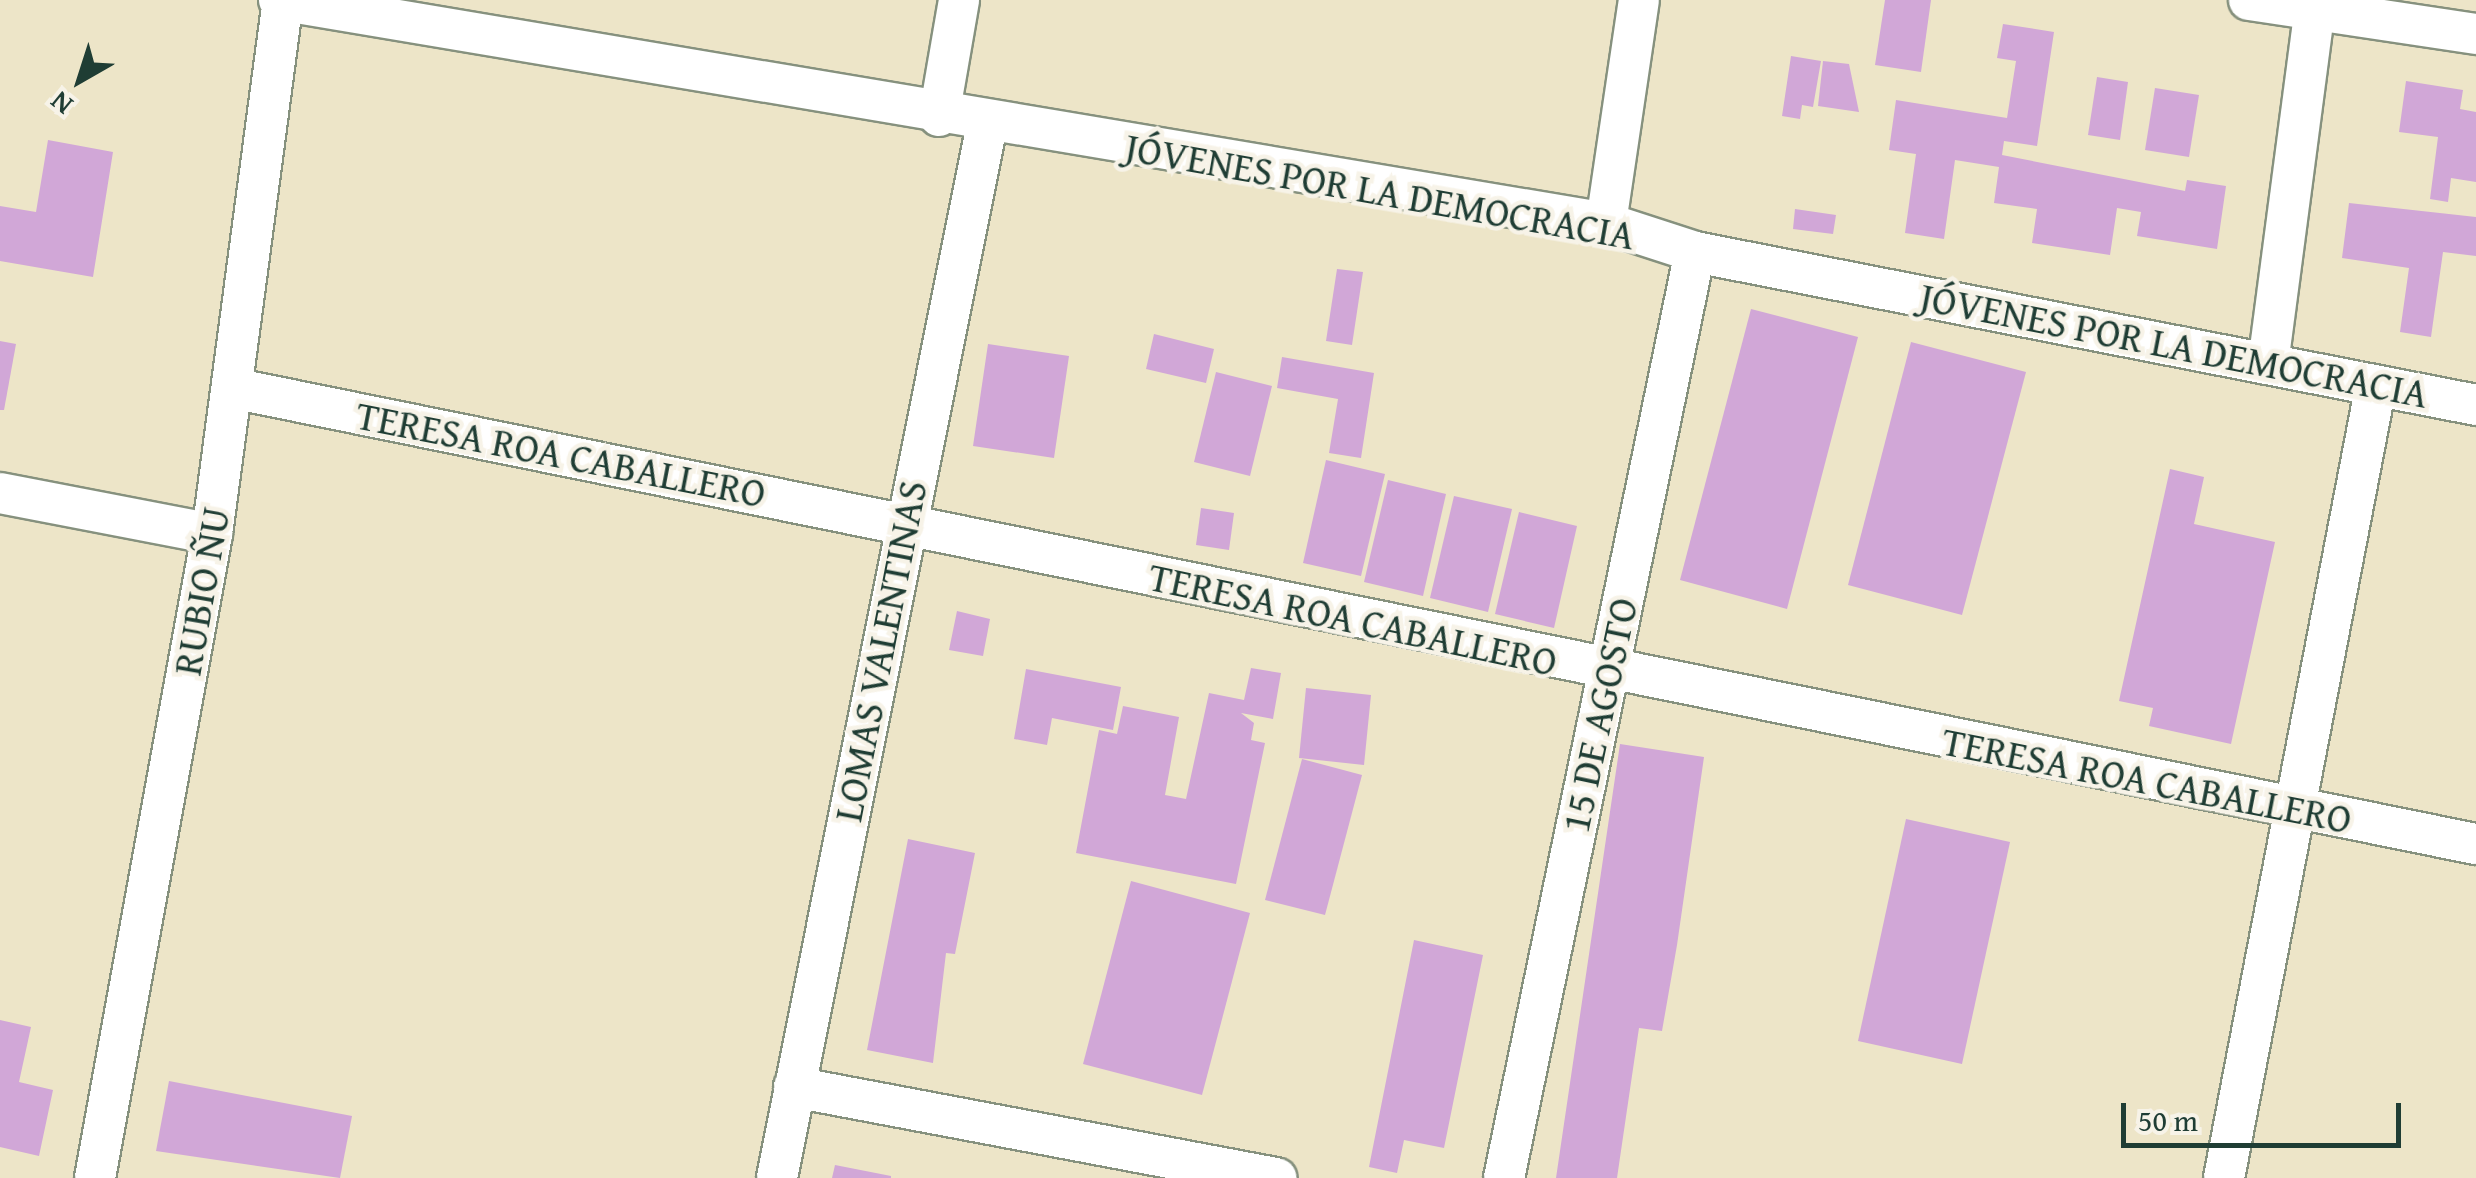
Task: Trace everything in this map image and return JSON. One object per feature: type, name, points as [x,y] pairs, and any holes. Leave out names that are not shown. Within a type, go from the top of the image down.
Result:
[{"type":"street","name":"JÓVENES POR LA DEMOCRACIA","points":[[282,0],[939,116],[1606,223],[1695,252],[2476,405]]},
{"type":"street","name":"RUBIO ÑU","points":[[95,1178],[212,534],[282,0]]},
{"type":"street","points":[[939,116],[959,0]]},
{"type":"street","points":[[1606,223],[1639,0]]},
{"type":"street","points":[[2249,0],[2315,5],[2476,34]]},
{"type":"street","points":[[2268,364],[2315,5]]},
{"type":"street","name":"LOMAS VALENTINAS","points":[[777,1178],[987,124]]},
{"type":"street","name":"15 DE AGOSTO","points":[[1504,1178],[1695,252]]},
{"type":"street","points":[[2224,1178],[2376,385]]},
{"type":"street","name":"TERESA ROA CABALLERO","points":[[232,388],[905,523],[1607,674],[2476,844]]},
{"type":"street","points":[[0,494],[212,534]]},
{"type":"street","points":[[794,1088],[1276,1178]]},
{"type":"building","points":[[1885,0],[1931,0],[1921,72],[1875,65]]},
{"type":"building","points":[[2003,24],[2054,32],[2037,146],[2004,141],[2002,155],[2185,191],[2187,180],[2226,186],[2217,249],[2137,236],[2141,212],[2117,208],[2110,255],[2032,243],[2037,209],[1994,203],[1999,167],[1955,160],[1944,239],[1905,233],[1916,154],[1889,150],[1896,100],[2007,118],[2016,61],[1997,58]]},
{"type":"building","points":[[1791,56],[1821,61],[1813,107],[1802,105],[1800,119],[1782,116]]},
{"type":"building","points":[[1823,61],[1849,64],[1859,112],[1818,106]]},
{"type":"building","points":[[2097,77],[2128,82],[2120,140],[2088,135]]},
{"type":"building","points":[[2406,81],[2463,90],[2460,109],[2476,112],[2476,182],[2451,178],[2448,202],[2430,199],[2438,137],[2399,132]]},
{"type":"building","points":[[2155,88],[2199,95],[2189,157],[2145,150]]},
{"type":"building","points":[[48,140],[113,152],[93,277],[0,261],[0,206],[36,212]]},
{"type":"building","points":[[2349,203],[2476,217],[2476,256],[2443,252],[2431,337],[2400,332],[2409,268],[2342,258]]},
{"type":"building","points":[[1795,209],[1836,215],[1833,234],[1793,229]]},
{"type":"building","points":[[1337,269],[1363,272],[1352,345],[1326,341]]},
{"type":"building","points":[[1751,309],[1858,337],[1787,609],[1680,580]]},
{"type":"building","points":[[1154,334],[1214,349],[1206,383],[1146,369]]},
{"type":"building","points":[[0,341],[16,344],[4,410],[0,410]]},
{"type":"building","points":[[1911,342],[2026,372],[1962,615],[1848,585]]},
{"type":"building","points":[[988,344],[1069,356],[1054,458],[973,446]]},
{"type":"building","points":[[1282,357],[1374,373],[1361,458],[1329,453],[1338,399],[1277,388]]},
{"type":"building","points":[[1216,372],[1272,386],[1250,476],[1194,462]]},
{"type":"building","points":[[1326,460],[1385,474],[1361,576],[1303,563]]},
{"type":"building","points":[[2170,469],[2204,477],[2194,524],[2275,542],[2231,744],[2149,726],[2153,708],[2119,701]]},
{"type":"building","points":[[1388,480],[1446,494],[1423,596],[1364,582]]},
{"type":"building","points":[[1454,496],[1512,509],[1488,612],[1430,598]]},
{"type":"building","points":[[1201,508],[1234,513],[1229,550],[1196,545]]},
{"type":"building","points":[[1519,512],[1577,526],[1554,628],[1495,614]]},
{"type":"building","points":[[957,611],[990,619],[983,656],[949,650]]},
{"type":"building","points":[[1251,668],[1281,673],[1273,719],[1241,713],[1254,723],[1251,740],[1265,743],[1236,884],[1076,853],[1099,730],[1117,734],[1123,706],[1179,717],[1165,795],[1186,799],[1209,693],[1244,700]]},
{"type":"building","points":[[1026,669],[1121,687],[1113,730],[1052,718],[1047,745],[1014,739]]},
{"type":"building","points":[[1306,688],[1371,695],[1364,765],[1299,758]]},
{"type":"building","points":[[1620,744],[1704,757],[1677,945],[1662,1031],[1639,1028],[1617,1178],[1556,1178]]},
{"type":"building","points":[[1302,759],[1362,775],[1325,915],[1265,900]]},
{"type":"building","points":[[1906,819],[2010,842],[1962,1064],[1858,1041]]},
{"type":"building","points":[[908,839],[975,853],[955,954],[946,953],[933,1063],[867,1050]]},
{"type":"building","points":[[1131,881],[1250,913],[1202,1095],[1083,1064]]},
{"type":"building","points":[[1414,940],[1483,955],[1444,1148],[1404,1140],[1397,1173],[1369,1167]]},
{"type":"building","points":[[0,1020],[31,1027],[19,1082],[53,1090],[39,1156],[0,1147]]},
{"type":"building","points":[[169,1081],[352,1116],[340,1178],[156,1151]]},
{"type":"building","points":[[835,1165],[891,1176],[891,1178],[832,1178]]}]
